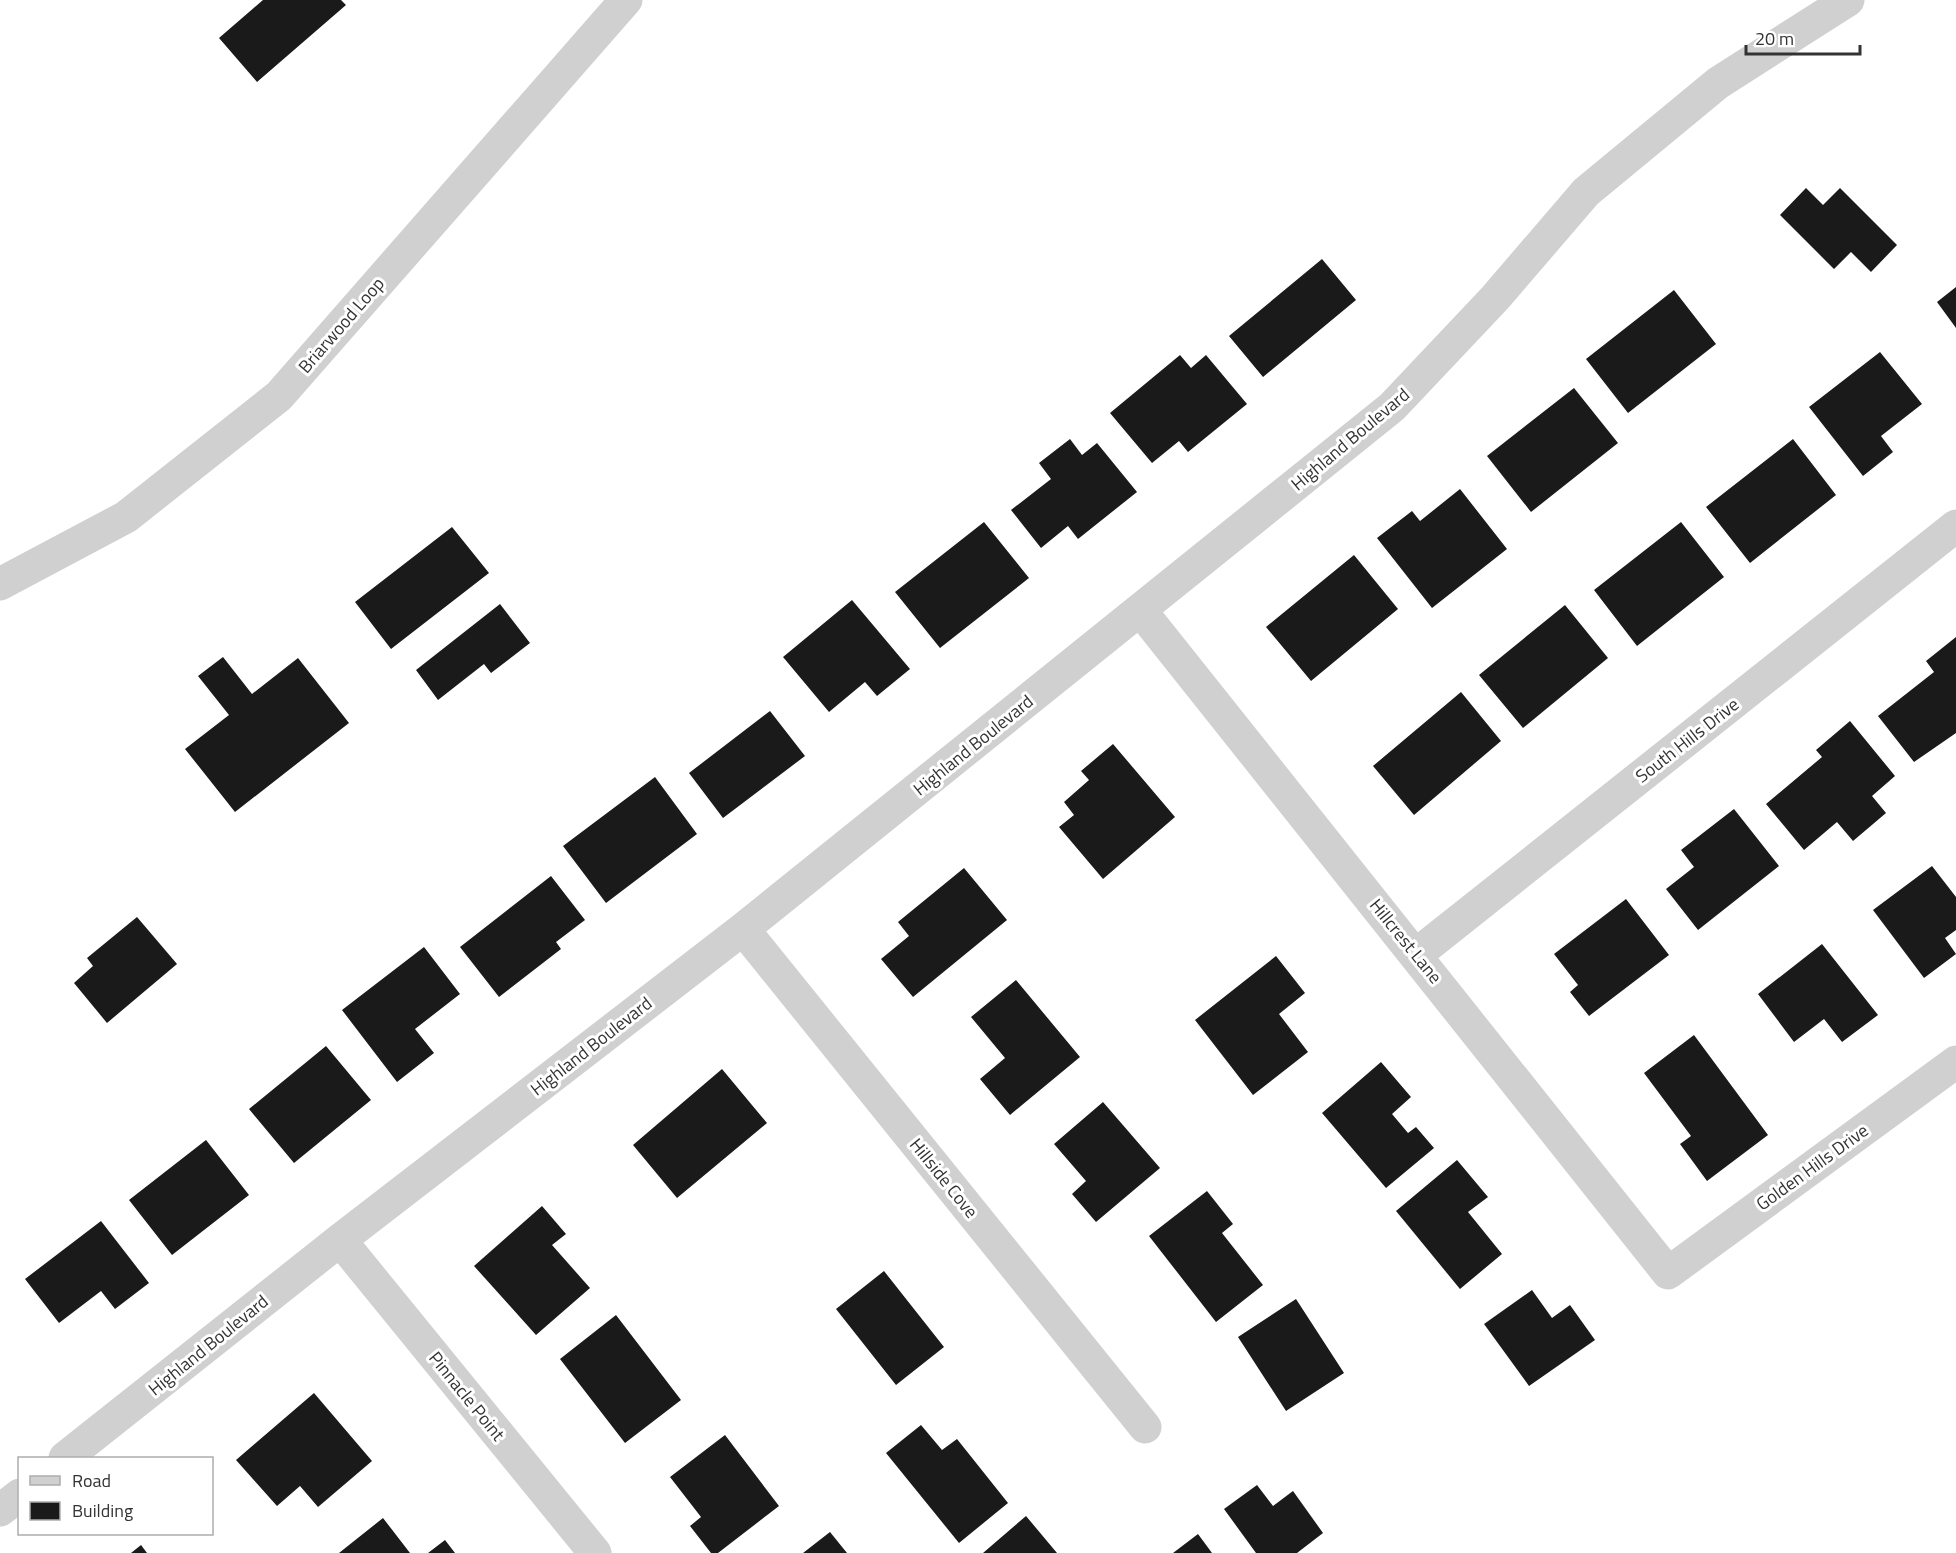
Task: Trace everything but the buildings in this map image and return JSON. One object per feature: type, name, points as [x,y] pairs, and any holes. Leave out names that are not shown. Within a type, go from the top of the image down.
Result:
[{"type":"street","name":"Briarwood Loop","points":[[0,584],[126,517],[279,396],[626,0]]},
{"type":"street","name":"Highland Boulevard","points":[[66,1457],[340,1240],[743,929],[1392,407],[1496,298],[1586,192],[1719,82],[1848,0]]},
{"type":"street","name":"South Hills Drive","points":[[1417,954],[1956,526]]},
{"type":"street","name":"Hillcrest Lane","points":[[1141,611],[1417,954],[1668,1273]]},
{"type":"street","name":"Hillside Cove","points":[[743,929],[1145,1427]]},
{"type":"street","name":"Golden Hills Drive","points":[[1668,1273],[1956,1062]]},
{"type":"street","name":"Pinnacle Point","points":[[340,1240],[595,1553]]},
{"type":"street","points":[[0,1510],[18,1496]]}]
